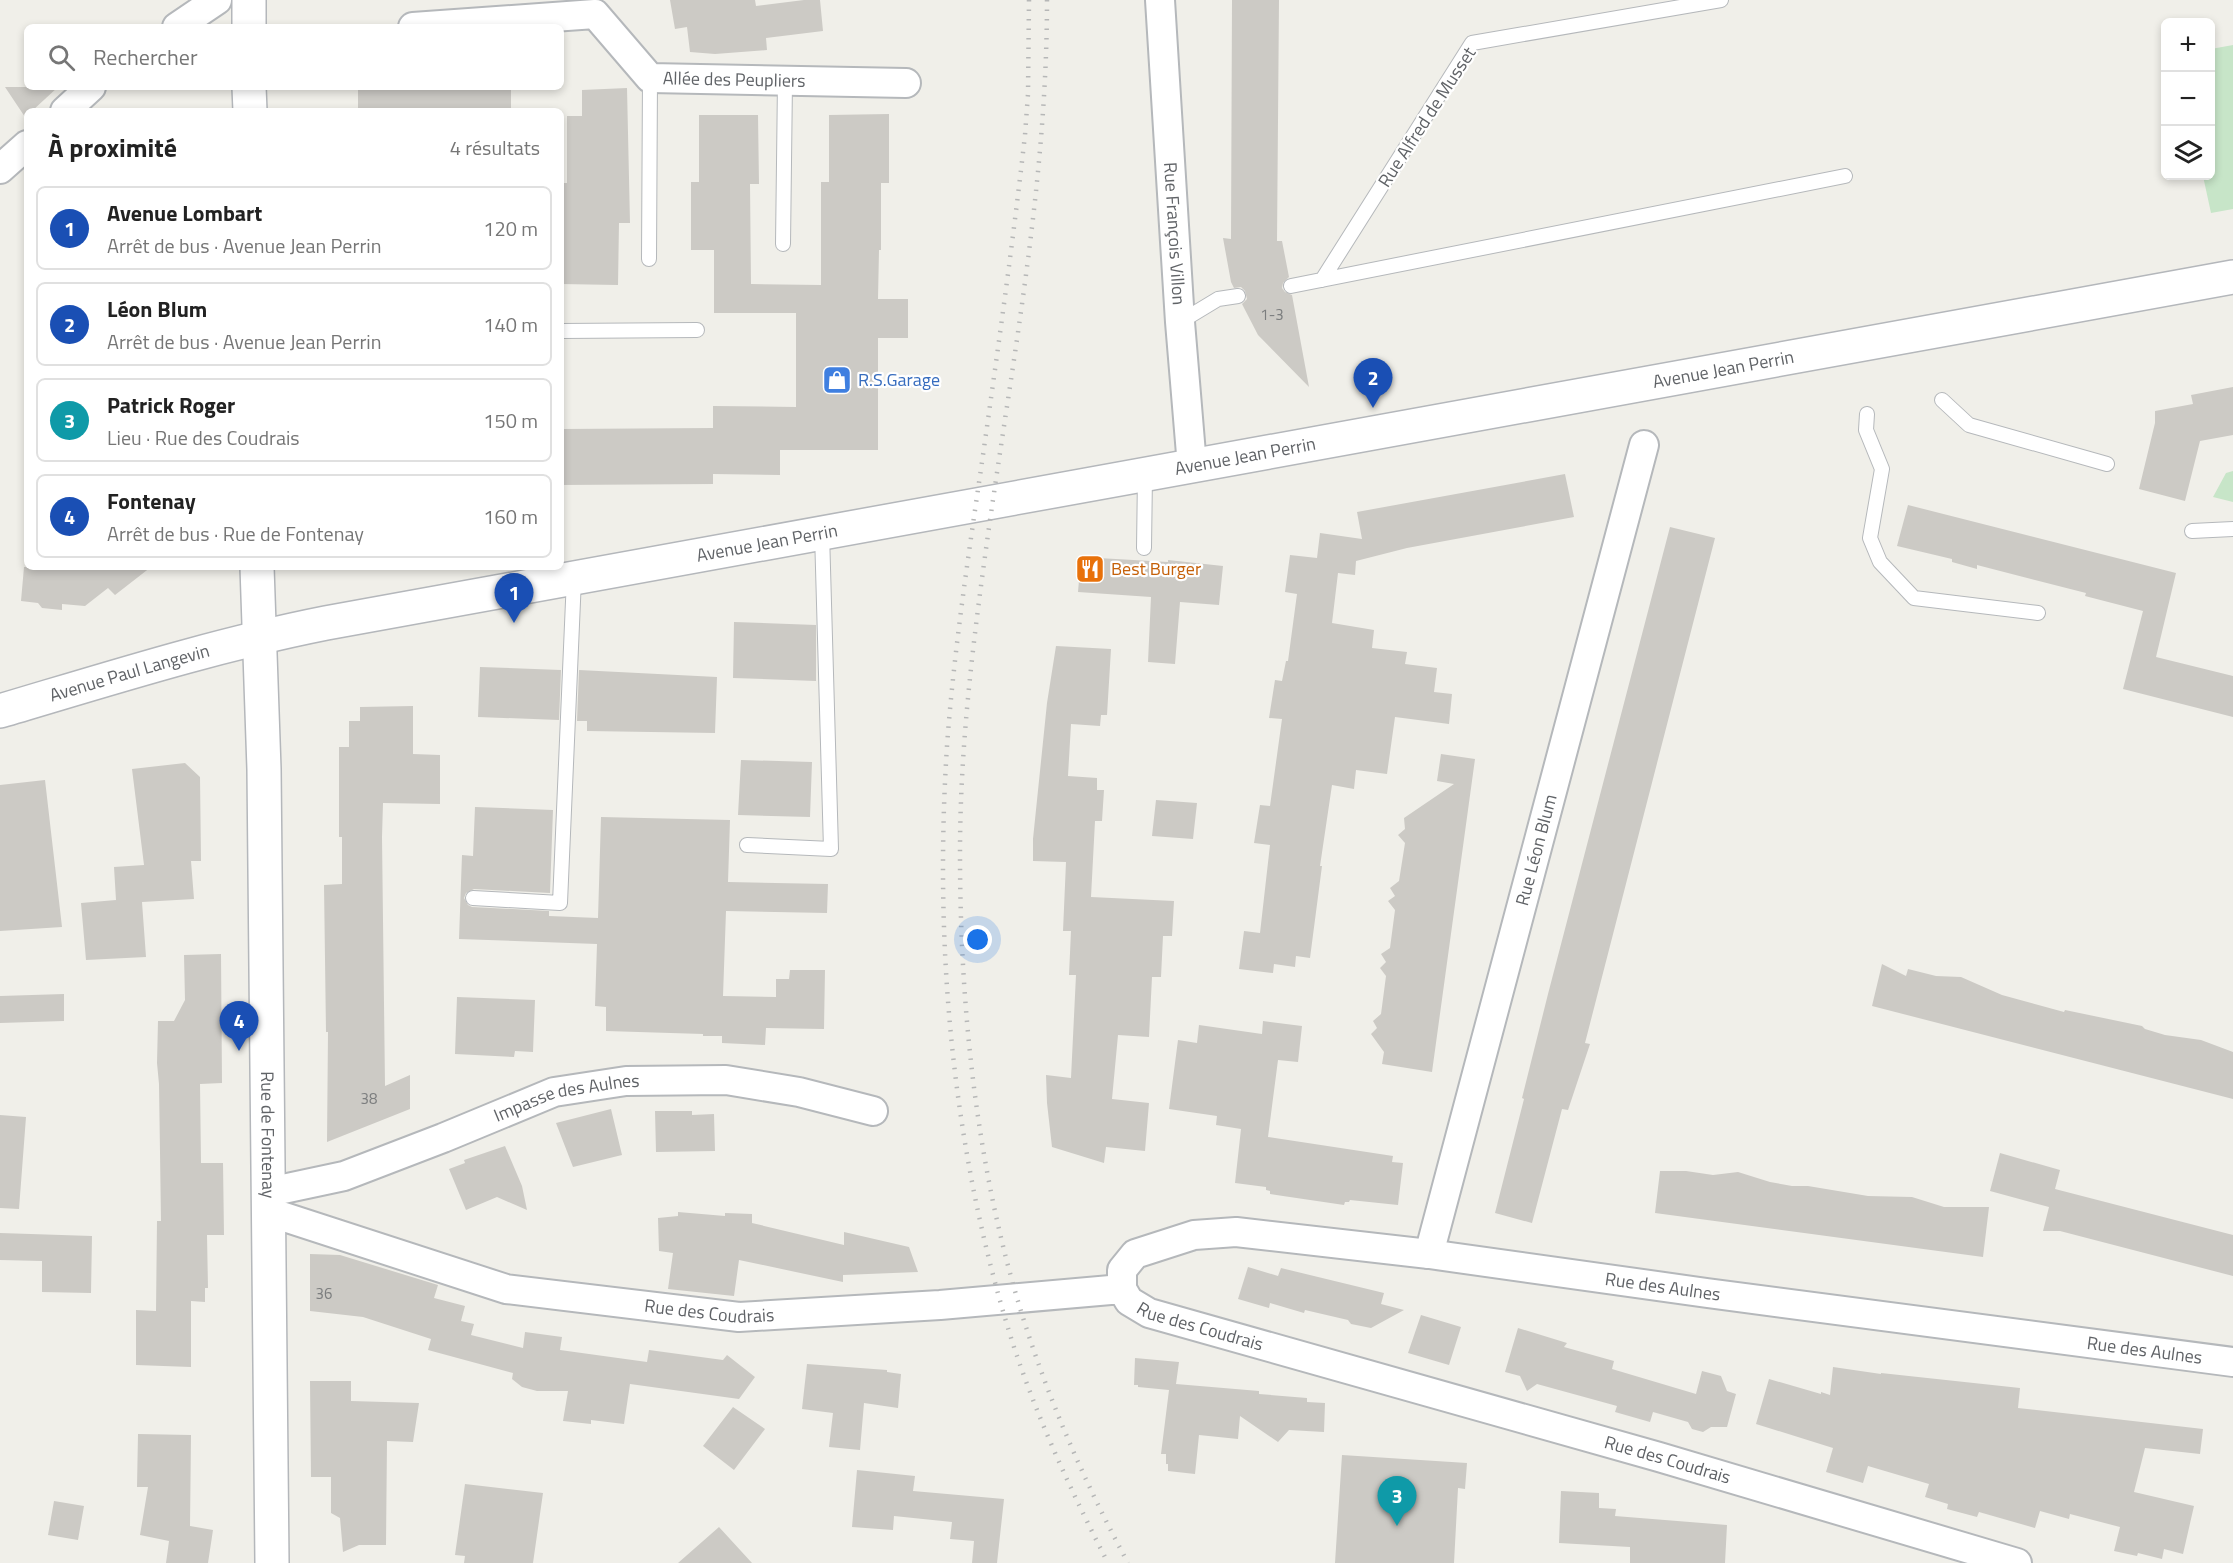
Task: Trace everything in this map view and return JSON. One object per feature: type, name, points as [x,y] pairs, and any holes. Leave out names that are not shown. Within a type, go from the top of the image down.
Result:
[{"type":"main road","points":[[249,0],[249,24]]},
{"type":"main road","points":[[249,90],[250,108]]},
{"type":"main road","name":"Avenue Jean Perrin","points":[[258,636],[2233,277]]},
{"type":"main road","name":"Rue de Fontenay","points":[[257,570],[264,769],[272,1563]]},
{"type":"main road","name":"Avenue Paul Langevin","points":[[0,711],[258,636]]},
{"type":"street","points":[[181,24],[217,0]]},
{"type":"street","name":"Rue François Villon","points":[[1160,0],[1180,322],[1192,466]]},
{"type":"street","name":"Allée des Peupliers","points":[[455,24],[595,14],[650,78],[906,83]]},
{"type":"street","points":[[68,108],[88,90]]},
{"type":"street","points":[[0,169],[24,148]]},
{"type":"street","name":"Rue Léon Blum","points":[[1429,1254],[1644,445]]},
{"type":"street","name":"Impasse des Aulnes","points":[[269,1202],[344,1176],[554,1092],[626,1081],[726,1080],[799,1092],[873,1111]]},
{"type":"street","name":"Rue des Coudrais","points":[[269,1202],[506,1289],[739,1317],[940,1305],[1122,1289],[1129,1301],[1149,1313],[1659,1457],[2017,1563]]},
{"type":"street","name":"Rue des Aulnes","points":[[1122,1289],[1122,1270],[1135,1254],[1194,1235],[1236,1232],[1429,1254],[1719,1295],[2233,1362]]},
{"type":"lane","name":"Rue Alfred de Musset","points":[[1322,280],[1472,43],[1721,0]]},
{"type":"lane","points":[[649,259],[650,78]]},
{"type":"lane","points":[[783,243],[785,81]]},
{"type":"lane","points":[[1291,286],[1845,176]]},
{"type":"lane","points":[[1180,322],[1218,299],[1238,296]]},
{"type":"lane","points":[[564,332],[696,330]]},
{"type":"lane","points":[[1942,400],[1969,425],[2107,464]]},
{"type":"lane","points":[[1867,414],[1866,430],[1882,469],[1870,538],[1880,562],[1914,598],[2038,613]]},
{"type":"lane","points":[[1144,548],[1145,475]]},
{"type":"lane","points":[[2192,531],[2233,529]]},
{"type":"lane","points":[[747,845],[831,849],[822,533]]},
{"type":"lane","points":[[473,898],[560,903],[574,578]]},
{"type":"green space","points":[[2233,45],[2233,209],[2211,213],[2204,180],[2215,180],[2215,48]]},
{"type":"green space","points":[[2233,471],[2233,502],[2213,497],[2226,473]]},
{"type":"building","points":[[670,0],[755,0],[756,6],[820,0],[823,31],[766,38],[767,50],[715,54],[690,52],[687,27],[675,29]]},
{"type":"building","points":[[1232,0],[1279,0],[1277,241],[1282,241],[1289,277],[1283,283],[1282,288],[1292,295],[1309,387],[1258,335],[1242,304],[1247,299],[1245,291],[1241,287],[1234,288],[1231,282],[1223,238],[1231,239]]},
{"type":"building","points":[[5,87],[24,87],[24,90],[55,90],[35,108],[24,108],[24,116]]},
{"type":"building","points":[[627,88],[630,223],[619,223],[618,285],[564,284],[564,183],[567,183],[567,116],[582,116],[582,90]]},
{"type":"building","points":[[358,90],[511,90],[511,108],[358,108]]},
{"type":"building","points":[[889,114],[889,183],[881,183],[878,299],[908,299],[908,338],[878,338],[878,450],[780,450],[780,475],[713,474],[713,484],[564,485],[564,429],[713,428],[713,406],[796,407],[796,313],[714,313],[714,250],[691,250],[691,182],[699,182],[699,115],[758,115],[759,184],[750,184],[751,284],[821,285],[821,182],[829,182],[829,115]]},
{"type":"building","points":[[2233,387],[2233,435],[2200,441],[2185,501],[2139,489],[2155,423],[2155,411],[2193,404],[2191,395]]},
{"type":"building","points":[[1565,474],[1574,517],[1407,548],[1356,561],[1355,575],[1338,573],[1332,623],[1374,630],[1372,648],[1407,652],[1405,664],[1437,668],[1434,692],[1452,694],[1449,724],[1395,717],[1387,774],[1356,770],[1354,789],[1332,785],[1310,958],[1296,956],[1295,967],[1274,964],[1273,973],[1239,969],[1244,931],[1260,933],[1270,845],[1254,843],[1260,805],[1270,806],[1282,719],[1269,718],[1275,680],[1282,681],[1286,661],[1288,661],[1297,594],[1285,592],[1290,555],[1317,558],[1320,533],[1362,539],[1357,512]]},
{"type":"building","points":[[1908,505],[2176,573],[2156,657],[2233,676],[2233,717],[2123,689],[2143,611],[2085,596],[2086,593],[1977,565],[1977,569],[1952,562],[1952,559],[1897,546]]},
{"type":"building","points":[[1670,527],[1715,538],[1585,1043],[1590,1044],[1568,1110],[1562,1109],[1532,1223],[1495,1213],[1548,994]]},
{"type":"building","points":[[1081,557],[1168,562],[1168,560],[1223,566],[1219,605],[1180,602],[1175,664],[1148,662],[1151,597],[1078,592]]},
{"type":"building","points":[[24,567],[24,570],[147,570],[115,595],[108,588],[85,606],[62,604],[62,610],[42,608],[38,603],[21,601]]},
{"type":"building","points":[[734,622],[816,625],[816,681],[733,678]]},
{"type":"building","points":[[1056,646],[1111,649],[1107,715],[1101,715],[1100,726],[1071,724],[1068,776],[1097,778],[1097,790],[1104,790],[1102,821],[1095,821],[1091,897],[1174,901],[1172,936],[1163,936],[1161,977],[1152,977],[1149,1037],[1118,1035],[1112,1099],[1149,1103],[1145,1151],[1106,1147],[1104,1163],[1052,1147],[1047,1103],[1046,1075],[1071,1078],[1076,975],[1069,975],[1071,931],[1063,931],[1066,862],[1033,861],[1033,839],[1047,703]]},
{"type":"building","points":[[480,667],[561,670],[559,720],[478,717]]},
{"type":"building","points":[[579,670],[717,677],[715,733],[587,731],[587,721],[577,721]]},
{"type":"building","points":[[413,706],[413,754],[440,755],[440,804],[383,803],[382,837],[385,1086],[410,1075],[410,1109],[327,1142],[328,1032],[326,1032],[324,885],[342,884],[342,837],[339,837],[339,747],[349,747],[349,721],[360,721],[360,707]]},
{"type":"building","points":[[1441,754],[1475,759],[1432,1072],[1382,1064],[1384,1052],[1371,1034],[1377,1028],[1373,1021],[1381,1014],[1386,976],[1380,968],[1386,962],[1381,954],[1390,948],[1395,910],[1388,901],[1395,896],[1390,888],[1399,881],[1405,843],[1398,835],[1405,829],[1404,818],[1454,784],[1437,781]]},
{"type":"building","points":[[741,760],[812,762],[810,817],[738,815]]},
{"type":"building","points":[[185,763],[200,777],[201,861],[191,861],[194,899],[142,902],[146,957],[86,960],[81,903],[116,900],[114,867],[144,865],[132,769]]},
{"type":"building","points":[[45,780],[62,927],[0,931],[0,785]]},
{"type":"building","points":[[1156,800],[1197,803],[1193,839],[1152,836]]},
{"type":"building","points":[[475,807],[553,810],[550,893],[474,889],[466,893],[464,898],[472,907],[549,911],[549,916],[598,918],[601,817],[730,820],[728,882],[828,884],[827,913],[726,911],[723,996],[776,997],[776,979],[789,979],[790,970],[825,970],[824,1029],[766,1028],[765,1045],[722,1043],[722,1036],[703,1036],[703,1034],[606,1031],[606,1007],[595,1006],[597,944],[459,939],[462,855],[473,856]]},
{"type":"building","points":[[221,954],[222,1083],[200,1084],[201,1163],[223,1163],[224,1235],[207,1235],[208,1288],[205,1288],[205,1302],[191,1301],[191,1367],[136,1365],[136,1310],[156,1311],[157,1221],[161,1221],[158,1021],[174,1021],[185,1000],[184,955]]},
{"type":"building","points":[[1882,964],[1906,976],[1908,969],[1936,976],[1961,977],[2002,995],[2064,1012],[2065,1010],[2142,1026],[2165,1035],[2201,1040],[2233,1052],[2233,1099],[1872,1006]]},
{"type":"building","points":[[64,994],[64,1021],[0,1023],[0,996]]},
{"type":"building","points":[[457,997],[535,1000],[533,1052],[515,1051],[514,1057],[455,1054]]},
{"type":"building","points":[[1263,1021],[1302,1026],[1298,1062],[1278,1060],[1268,1137],[1393,1156],[1392,1162],[1403,1163],[1398,1205],[1350,1200],[1344,1205],[1270,1194],[1266,1187],[1235,1183],[1241,1129],[1216,1125],[1217,1116],[1169,1109],[1178,1040],[1197,1043],[1199,1025],[1262,1034]]},
{"type":"building","points":[[611,1109],[622,1155],[573,1167],[556,1123]]},
{"type":"building","points":[[655,1111],[692,1111],[692,1115],[714,1114],[715,1151],[656,1152]]},
{"type":"building","points":[[0,1115],[26,1117],[19,1209],[0,1208]]},
{"type":"building","points":[[505,1146],[522,1186],[527,1210],[497,1197],[466,1210],[449,1169],[465,1163],[464,1160]]},
{"type":"building","points":[[2000,1153],[2060,1170],[2055,1189],[2233,1235],[2233,1276],[2060,1231],[2043,1231],[2049,1207],[1990,1191]]},
{"type":"building","points":[[1660,1171],[1686,1171],[1713,1175],[1738,1172],[1792,1186],[1808,1186],[1868,1196],[1912,1197],[1944,1207],[1989,1207],[1983,1257],[1655,1213]]},
{"type":"building","points":[[678,1212],[725,1216],[725,1213],[752,1214],[752,1223],[844,1245],[844,1232],[909,1247],[918,1272],[843,1275],[843,1282],[739,1260],[734,1296],[668,1289],[673,1253],[659,1251],[658,1218],[678,1216]]},
{"type":"building","points":[[0,1233],[92,1236],[91,1293],[42,1292],[42,1261],[0,1260]]},
{"type":"building","points":[[310,1254],[340,1255],[438,1285],[434,1298],[465,1306],[461,1321],[474,1324],[471,1335],[523,1348],[525,1332],[562,1337],[560,1350],[647,1362],[649,1350],[723,1360],[727,1355],[755,1377],[739,1399],[630,1384],[624,1424],[591,1420],[591,1424],[563,1421],[568,1391],[537,1391],[522,1387],[512,1379],[513,1373],[428,1350],[431,1339],[363,1317],[310,1311]]},
{"type":"building","points":[[1248,1267],[1278,1276],[1281,1268],[1384,1293],[1381,1304],[1404,1310],[1371,1328],[1351,1324],[1348,1320],[1305,1310],[1304,1313],[1270,1303],[1269,1308],[1238,1299]]},
{"type":"building","points":[[1421,1315],[1461,1327],[1449,1365],[1408,1353]]},
{"type":"building","points":[[1518,1328],[1567,1343],[1564,1347],[1614,1361],[1612,1369],[1696,1394],[1702,1371],[1721,1376],[1727,1391],[1736,1394],[1727,1427],[1711,1427],[1703,1432],[1692,1429],[1688,1422],[1653,1412],[1650,1422],[1615,1412],[1617,1406],[1537,1384],[1527,1391],[1520,1376],[1505,1372]]},
{"type":"building","points":[[1135,1358],[1179,1362],[1176,1384],[1259,1391],[1259,1394],[1307,1398],[1307,1402],[1325,1403],[1324,1432],[1289,1430],[1278,1442],[1240,1416],[1238,1439],[1199,1435],[1195,1474],[1168,1471],[1166,1454],[1161,1454],[1169,1390],[1134,1385]]},
{"type":"building","points":[[807,1364],[887,1370],[887,1372],[901,1374],[898,1408],[864,1403],[860,1450],[829,1447],[833,1413],[802,1409]]},
{"type":"building","points":[[1833,1367],[2020,1388],[2018,1408],[2203,1429],[2200,1454],[2145,1448],[2134,1492],[2194,1506],[2183,1554],[2164,1549],[2162,1559],[2138,1553],[2137,1556],[2114,1551],[2120,1527],[2070,1514],[2069,1519],[2040,1511],[2035,1528],[1979,1512],[1977,1517],[1947,1509],[1948,1504],[1925,1497],[1929,1484],[1868,1466],[1863,1483],[1826,1472],[1833,1448],[1756,1424],[1769,1379],[1830,1395]]},
{"type":"building","points":[[310,1381],[351,1381],[351,1401],[419,1403],[413,1442],[387,1441],[386,1545],[359,1545],[343,1552],[340,1518],[331,1513],[331,1477],[311,1477]]},
{"type":"building","points":[[733,1407],[765,1429],[734,1470],[703,1446]]},
{"type":"building","points":[[138,1434],[191,1435],[190,1526],[213,1530],[208,1563],[166,1563],[169,1541],[140,1535],[148,1487],[137,1487]]},
{"type":"building","points":[[1342,1455],[1467,1463],[1465,1489],[1458,1488],[1454,1563],[1335,1563]]},
{"type":"building","points":[[857,1470],[915,1476],[913,1491],[1004,1499],[997,1563],[972,1563],[974,1541],[950,1539],[952,1522],[894,1516],[893,1530],[852,1527]]},
{"type":"building","points":[[465,1484],[543,1493],[533,1563],[464,1563],[465,1556],[455,1555]]},
{"type":"building","points":[[1561,1491],[1599,1493],[1599,1508],[1616,1509],[1615,1516],[1727,1525],[1725,1563],[1630,1563],[1630,1547],[1559,1543]]},
{"type":"building","points":[[54,1501],[84,1506],[78,1540],[48,1535]]},
{"type":"building","points":[[719,1527],[752,1563],[678,1563]]},
{"type":"railway","points":[[1029,0],[1025,135],[962,600],[950,710],[944,821],[943,896],[946,972],[952,1047],[962,1122],[991,1269],[1032,1398],[1068,1481],[1108,1563]]},
{"type":"railway","points":[[1047,0],[1041,138],[1034,207],[981,587],[968,701],[962,777],[960,853],[962,953],[976,1103],[993,1201],[1015,1291],[1056,1411],[1090,1488],[1128,1563]]},
{"type":"place","name":"R.S.Garage","points":[[837,380]]},
{"type":"place","name":"Léon Blum","points":[[1373,408]]},
{"type":"place","name":"Best Burger","points":[[1090,569]]},
{"type":"place","name":"Avenue Lombart","points":[[514,623]]},
{"type":"place","name":"Fontenay","points":[[239,1051]]},
{"type":"place","name":"Patrick Roger","points":[[1397,1526]]}]
